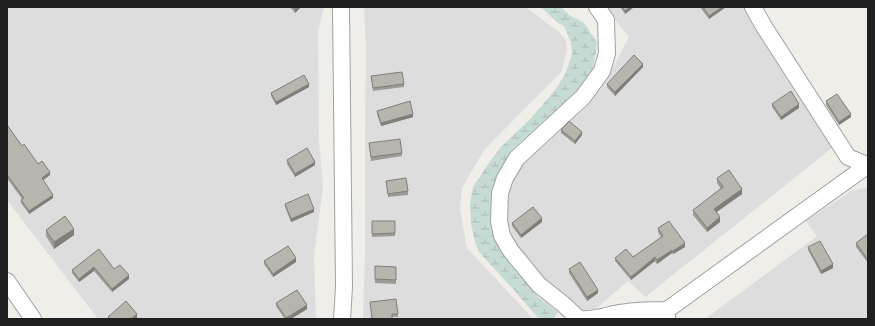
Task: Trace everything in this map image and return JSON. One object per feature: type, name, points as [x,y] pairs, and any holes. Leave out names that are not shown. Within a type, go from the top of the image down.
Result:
[{"type":"street","points":[[341,7],[344,287],[342,319]]},
{"type":"street","points":[[580,319],[539,285],[511,251],[502,236],[499,221],[500,193],[505,178],[517,158],[583,97],[602,71],[606,53],[606,20],[598,7]]},
{"type":"street","points":[[586,319],[595,319],[634,311],[667,315],[868,166],[848,157],[753,7]]},
{"type":"street","points":[[7,281],[33,319]]},
{"type":"shaded area","points":[[7,7],[324,7],[318,32],[319,141],[323,187],[314,255],[316,319],[98,319],[7,200]]},
{"type":"shaded area","points":[[364,7],[524,7],[559,32],[566,41],[567,51],[561,72],[484,150],[462,188],[460,209],[467,248],[533,319],[363,319],[365,254],[366,52]]},
{"type":"shaded area","points":[[605,7],[744,7],[832,148],[645,297],[628,281],[590,314],[580,311],[549,287],[513,245],[505,221],[508,180],[528,155],[585,105],[611,71],[629,37]]},
{"type":"shaded area","points":[[868,187],[868,319],[705,319],[817,236],[806,221],[851,191]]},
{"type":"green space","points":[[539,7],[561,7],[569,15],[584,23],[597,42],[592,73],[578,95],[496,179],[518,268],[537,296],[558,312],[553,319],[540,319],[537,317],[479,252],[471,224],[470,204],[473,187],[491,160],[501,147],[531,118],[556,89],[565,74],[572,55],[571,42],[564,26],[558,23]]},
{"type":"building","points":[[622,7],[630,7],[625,11]]},
{"type":"building","points":[[703,7],[722,7],[709,16]]},
{"type":"building","points":[[634,55],[643,64],[615,92],[607,84]]},
{"type":"building","points":[[402,72],[404,84],[373,88],[371,76]]},
{"type":"building","points":[[304,75],[309,84],[276,102],[271,93]]},
{"type":"building","points":[[791,91],[799,104],[781,117],[772,104]]},
{"type":"building","points":[[837,94],[851,114],[839,122],[826,101]]},
{"type":"building","points":[[410,101],[413,114],[381,123],[377,111]]},
{"type":"building","points":[[569,121],[582,132],[575,141],[561,130]]},
{"type":"building","points":[[7,125],[22,146],[24,144],[38,164],[42,161],[50,172],[42,178],[53,195],[29,211],[21,200],[24,198],[7,175]]},
{"type":"building","points":[[400,139],[402,153],[371,157],[369,143]]},
{"type":"building","points":[[307,148],[315,162],[295,174],[287,160]]},
{"type":"building","points":[[729,170],[742,189],[714,209],[720,217],[707,228],[693,210],[723,187],[717,178]]},
{"type":"building","points":[[406,178],[408,191],[388,194],[386,181]]},
{"type":"building","points":[[308,194],[314,209],[291,219],[285,204]]},
{"type":"building","points":[[533,207],[542,218],[521,235],[512,223]]},
{"type":"building","points":[[65,216],[74,229],[54,242],[46,230]]},
{"type":"building","points":[[372,221],[395,221],[395,233],[372,234]]},
{"type":"building","points":[[669,221],[685,243],[657,260],[655,257],[631,277],[615,258],[626,249],[633,257],[663,236],[658,228]]},
{"type":"building","points":[[868,234],[868,260],[856,243]]},
{"type":"building","points":[[820,241],[833,264],[821,271],[808,247]]},
{"type":"building","points":[[288,246],[296,258],[273,274],[264,261]]},
{"type":"building","points":[[99,249],[114,269],[120,265],[129,275],[112,289],[94,267],[79,279],[72,270]]},
{"type":"building","points":[[580,262],[598,290],[587,297],[569,269]]},
{"type":"building","points":[[375,266],[396,267],[396,280],[375,279]]},
{"type":"building","points":[[297,290],[307,305],[286,318],[276,303]]},
{"type":"building","points":[[396,299],[398,314],[392,314],[392,319],[372,319],[370,302]]},
{"type":"building","points":[[126,301],[137,314],[131,319],[110,319],[108,317]]}]
